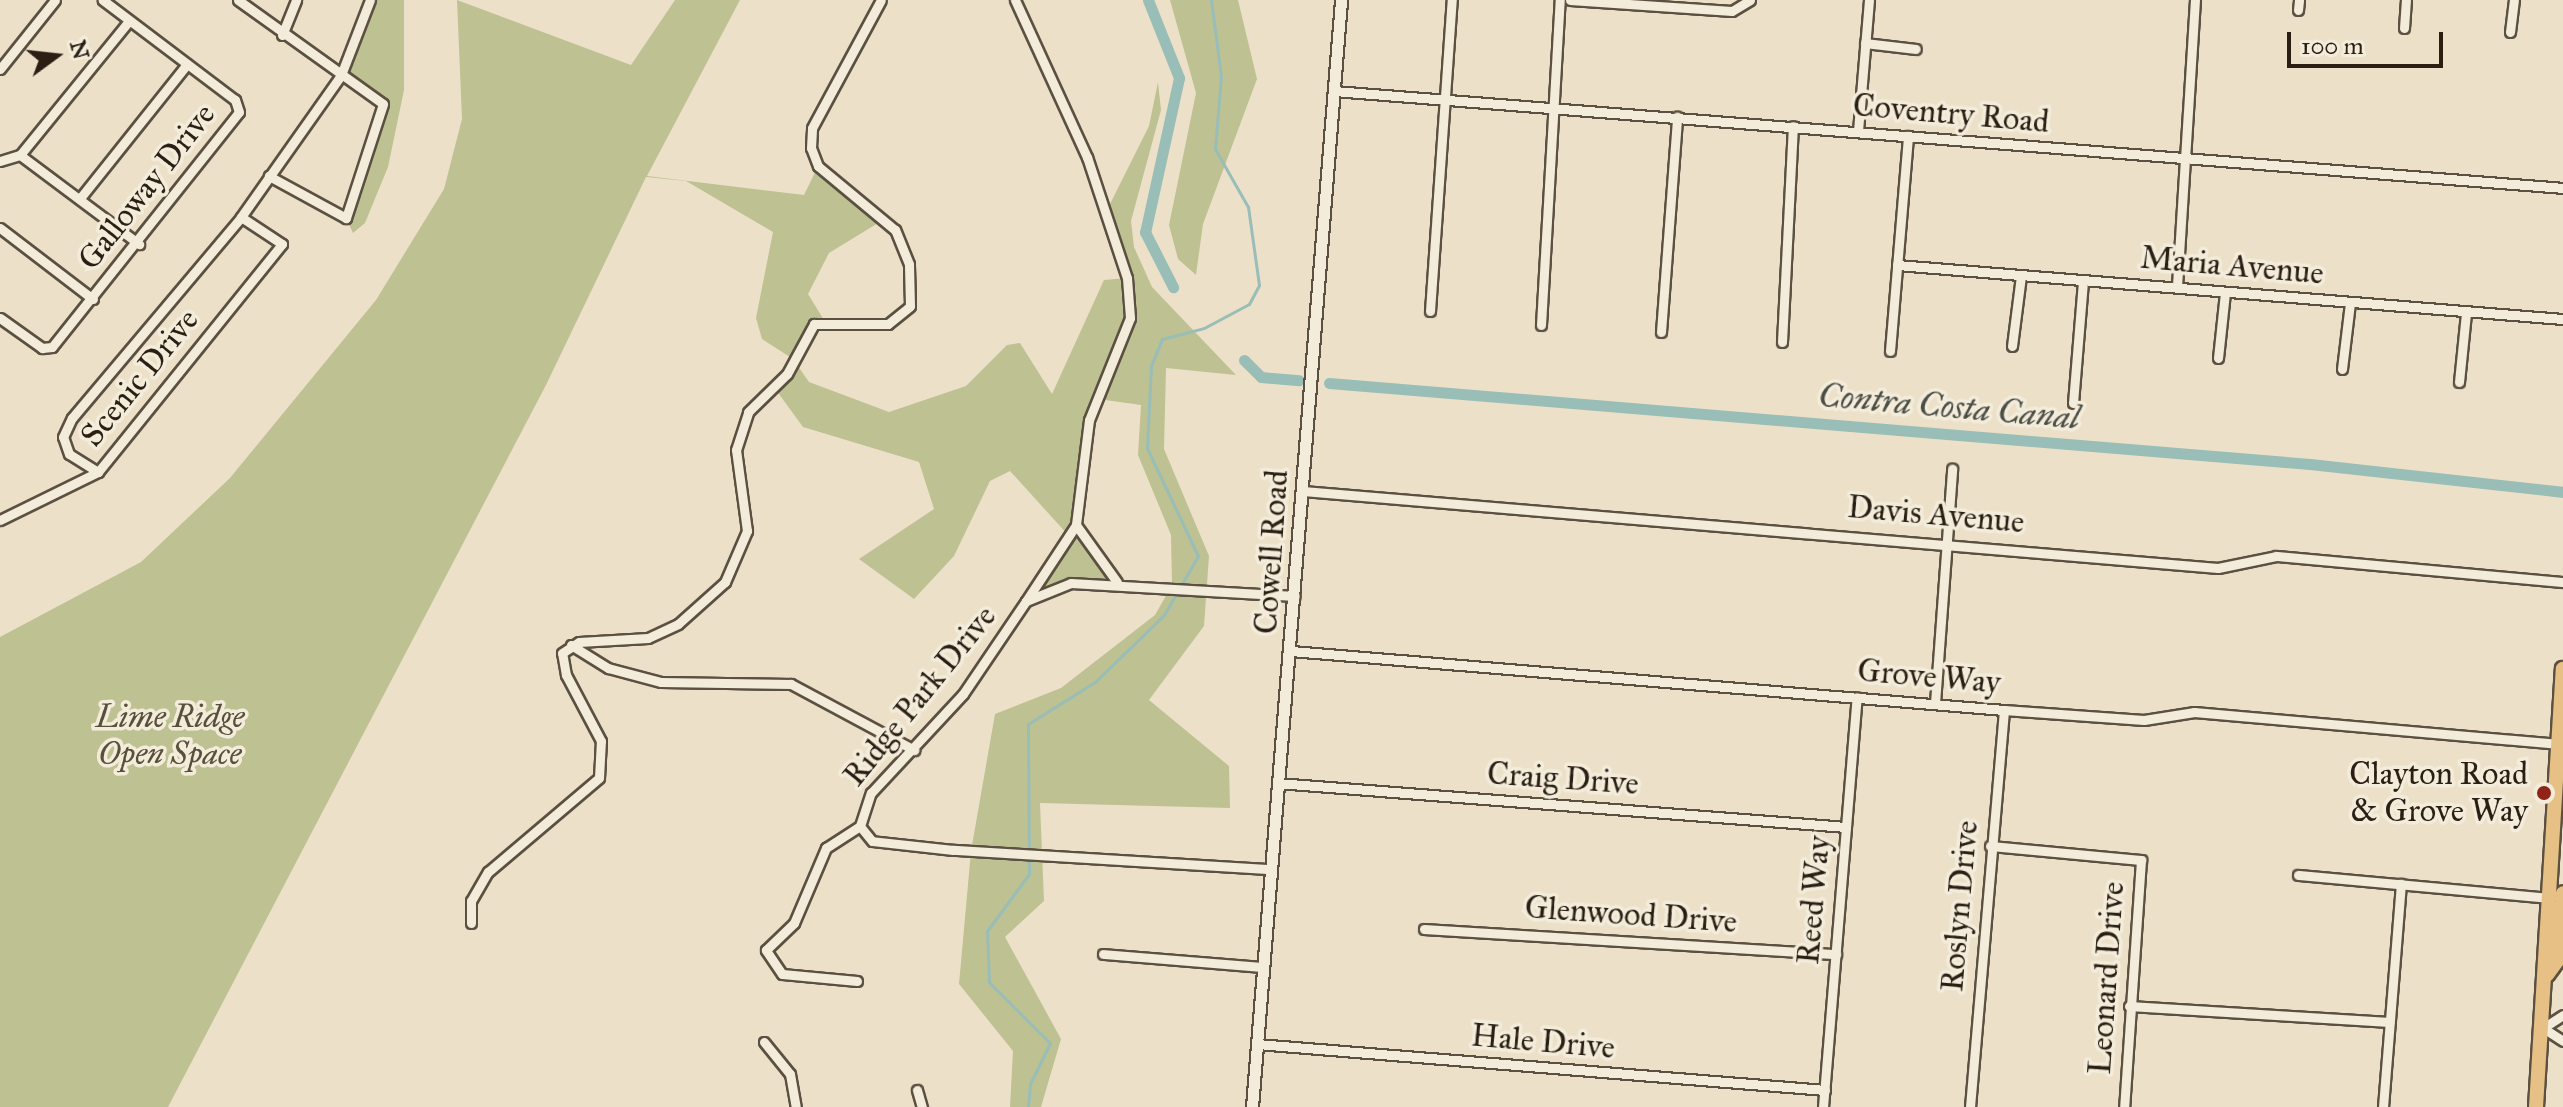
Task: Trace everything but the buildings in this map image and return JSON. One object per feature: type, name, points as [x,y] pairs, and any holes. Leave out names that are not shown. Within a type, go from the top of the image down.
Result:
[{"type":"main road","points":[[2536,1107],[2547,975],[2545,897],[2560,744],[2563,669]]},
{"type":"main road","points":[[2547,975],[2557,961],[2563,893]]},
{"type":"street","points":[[0,69],[55,0]]},
{"type":"street","name":"Galloway Drive","points":[[0,318],[42,348],[52,347],[139,244],[239,112],[235,100],[103,0]]},
{"type":"street","points":[[238,0],[282,35],[383,104],[346,218],[269,176]]},
{"type":"street","points":[[282,35],[296,0]]},
{"type":"street","name":"Scenic Drive","points":[[241,217],[282,244],[98,472],[69,454],[63,437],[72,418],[241,217],[341,75],[370,0]]},
{"type":"street","points":[[471,923],[471,901],[488,872],[599,778],[601,741],[566,675],[562,653],[571,645],[648,638],[678,624],[725,582],[747,531],[736,450],[748,412],[787,374],[814,324],[888,324],[910,306],[909,264],[895,230],[818,166],[811,148],[812,128],[881,0]]},
{"type":"street","points":[[1015,0],[1087,157],[1127,278],[1130,318],[1089,420],[1076,525],[1026,601]]},
{"type":"street","name":"Cowell Road","points":[[1252,1107],[1267,869],[1291,651],[1341,0]]},
{"type":"street","points":[[1430,311],[1452,0]]},
{"type":"street","points":[[1541,325],[1560,0]]},
{"type":"street","points":[[1570,0],[1732,11],[1750,0]]},
{"type":"street","points":[[1858,131],[1869,0]]},
{"type":"street","points":[[2177,286],[2186,179],[2180,160],[2195,0]]},
{"type":"street","points":[[2404,28],[2406,0]]},
{"type":"street","points":[[2510,32],[2514,0]]},
{"type":"street","points":[[0,161],[20,155],[129,21]]},
{"type":"street","points":[[1865,43],[1916,49]]},
{"type":"street","points":[[81,197],[187,64]]},
{"type":"street","name":"Coventry Road","points":[[1334,91],[2563,188]]},
{"type":"street","points":[[1661,332],[1677,117]]},
{"type":"street","points":[[1782,342],[1793,126]]},
{"type":"street","points":[[1890,351],[1908,136]]},
{"type":"street","points":[[20,155],[81,197],[139,244]]},
{"type":"street","points":[[0,228],[93,299]]},
{"type":"street","name":"Maria Avenue","points":[[1897,265],[2563,319]]},
{"type":"street","points":[[2012,346],[2021,276]]},
{"type":"street","points":[[2073,403],[2083,281]]},
{"type":"street","points":[[2218,358],[2225,292]]},
{"type":"street","points":[[2342,369],[2350,303]]},
{"type":"street","points":[[2459,382],[2466,313]]},
{"type":"street","points":[[1935,703],[1952,469]]},
{"type":"street","points":[[0,520],[98,472]]},
{"type":"street","name":"Davis Avenue","points":[[1303,491],[1947,542],[2218,568],[2276,556],[2563,582]]},
{"type":"street","points":[[1076,525],[1117,582]]},
{"type":"street","name":"Ridge Park Drive","points":[[1267,869],[884,843],[860,826],[871,793],[963,694],[1026,601],[1071,583],[1117,582],[1295,596]]},
{"type":"street","points":[[571,645],[608,668],[661,682],[791,684],[914,750]]},
{"type":"street","name":"Grove Way","points":[[1291,651],[2004,710],[2144,720],[2194,712],[2560,744]]},
{"type":"street","name":"Reed Way","points":[[1823,1107],[1857,697]]},
{"type":"street","name":"Roslyn Drive","points":[[1970,1107],[2004,710]]},
{"type":"street","name":"Craig Drive","points":[[1277,783],[1846,827]]},
{"type":"street","points":[[857,981],[782,974],[766,950],[794,923],[826,848],[860,826]]},
{"type":"street","name":"Leonard Drive","points":[[1990,846],[2141,860],[2124,1107]]},
{"type":"street","points":[[2298,875],[2562,899]]},
{"type":"street","points":[[2383,1107],[2401,884]]},
{"type":"street","name":"Glenwood Drive","points":[[1424,929],[1836,954]]},
{"type":"street","points":[[1103,954],[1260,967]]},
{"type":"street","points":[[2129,1006],[2390,1022]]},
{"type":"street","points":[[2563,1015],[2543,1028],[2563,1041]]},
{"type":"street","points":[[764,1042],[790,1074],[796,1107]]},
{"type":"street","name":"Hale Drive","points":[[1257,1044],[1825,1090]]},
{"type":"street","points":[[917,1090],[922,1107]]},
{"type":"green space","points":[[370,0],[404,0],[404,90],[388,167],[365,223],[353,233],[346,218],[382,105],[341,75]]},
{"type":"green space","name":"Lime Ridge Open Space","points":[[457,0],[631,65],[675,0],[740,0],[647,176],[804,195],[818,166],[883,220],[829,253],[808,294],[824,320],[793,359],[762,339],[756,318],[773,232],[686,181],[646,177],[546,385],[168,1107],[0,1107],[0,637],[141,562],[230,478],[376,300],[444,189],[462,119]]},
{"type":"green space","points":[[1170,0],[1238,0],[1257,79],[1203,224],[1196,275],[1178,259],[1169,225],[1196,93]]},
{"type":"green space","points":[[1158,82],[1161,110],[1131,221],[1134,247],[1152,287],[1236,375],[1166,368],[1164,449],[1209,556],[1204,626],[1149,700],[1229,766],[1230,808],[1040,803],[1044,901],[1005,937],[1061,1039],[1041,1107],[1010,1107],[1013,1051],[959,984],[971,851],[995,714],[1061,688],[1155,615],[1172,585],[1171,535],[1138,455],[1141,405],[1098,399],[1089,420],[1076,525],[1117,582],[1071,583],[1026,601],[1069,536],[1010,471],[990,481],[954,556],[914,599],[859,559],[934,509],[919,462],[803,427],[776,390],[793,359],[809,382],[889,412],[966,386],[1007,345],[1020,343],[1052,394],[1104,280],[1127,278],[1106,212],[1149,126]]},
{"type":"waterway","name":"Contra Costa Canal","points":[[1148,0],[1179,78],[1145,232],[1173,287]]},
{"type":"waterway","points":[[1028,1107],[1030,1084],[1050,1043],[989,982],[987,931],[1029,874],[1028,724],[1095,682],[1164,615],[1198,556],[1147,448],[1151,366],[1162,339],[1204,328],[1249,304],[1259,285],[1248,207],[1215,149],[1221,76],[1211,0]]},
{"type":"waterway","name":"Contra Costa Canal","points":[[1244,360],[1261,377],[1299,380]]},
{"type":"waterway","name":"Contra Costa Canal","points":[[1329,383],[2310,464],[2563,492]]},
{"type":"place","name":"Clayton Road & Grove Way","points":[[2544,793]]}]
